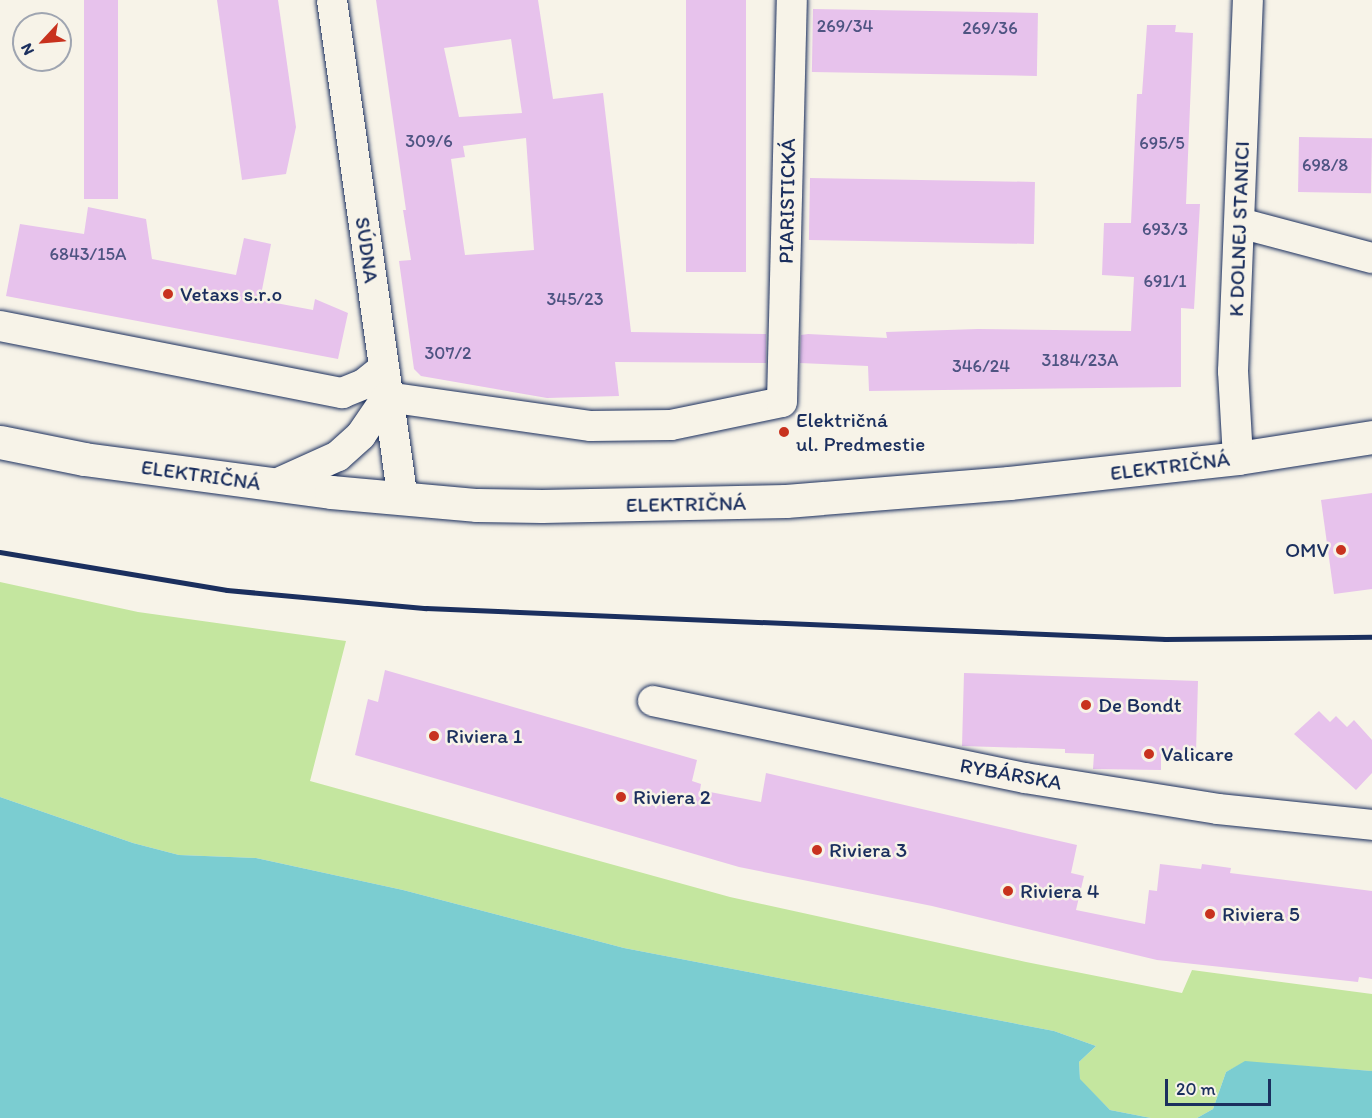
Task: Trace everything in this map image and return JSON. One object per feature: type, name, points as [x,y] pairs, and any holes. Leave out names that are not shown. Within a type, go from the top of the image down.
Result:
[{"type":"main road","name":"ELEKTRIČNÁ","points":[[0,442],[84,459],[274,485],[403,500],[542,506],[786,501],[1057,479],[1238,458],[1372,437]]},
{"type":"street","name":"SÚDNA","points":[[332,0],[403,500]]},
{"type":"street","name":"PIARISTICKÁ","points":[[387,397],[591,426],[671,425],[782,402],[792,0]]},
{"type":"street","name":"K DOLNEJ STANICI","points":[[1238,458],[1233,371],[1248,0]]},
{"type":"street","points":[[1240,223],[1372,258]]},
{"type":"street","points":[[0,326],[342,393],[364,384],[384,368]]},
{"type":"street","points":[[274,485],[338,456],[361,435],[387,397]]},
{"type":"street","name":"RYBÁRSKA","points":[[653,701],[1036,779],[1218,809],[1372,825]]},
{"type":"green space","points":[[0,582],[138,612],[346,641],[310,781],[730,897],[1026,962],[1182,993],[1192,970],[1372,994],[1372,1071],[1245,1062],[1226,1072],[1213,1109],[1197,1118],[1151,1118],[1110,1110],[1080,1080],[1079,1062],[1096,1046],[1054,1031],[624,948],[403,890],[256,858],[179,855],[133,843],[0,797]]},
{"type":"water","points":[[0,797],[133,843],[179,855],[256,858],[403,890],[624,948],[1054,1031],[1096,1046],[1079,1062],[1080,1079],[1110,1110],[1151,1118],[0,1118]]},
{"type":"water","points":[[1245,1061],[1372,1071],[1372,1118],[1197,1118],[1213,1109],[1226,1072]]},
{"type":"building","points":[[84,0],[118,0],[118,199],[84,199]]},
{"type":"building","points":[[217,0],[278,0],[296,127],[286,174],[242,180]]},
{"type":"building","points":[[376,0],[538,0],[553,99],[603,93],[631,332],[766,334],[766,363],[615,362],[619,396],[547,398],[421,376],[414,369],[399,261],[411,260],[403,210],[406,210]],"holes":[[[511,39],[522,113],[459,117],[444,48]],[[526,138],[534,250],[465,255],[451,159],[465,157],[463,146]]]},
{"type":"building","points":[[686,0],[746,0],[746,272],[686,272]]},
{"type":"building","points":[[813,9],[1038,13],[1037,76],[812,72]]},
{"type":"building","points":[[1147,25],[1176,25],[1175,32],[1193,33],[1186,204],[1200,204],[1194,309],[1181,308],[1181,387],[869,391],[868,366],[800,363],[801,335],[808,334],[887,338],[886,332],[978,329],[1131,331],[1134,277],[1102,275],[1104,223],[1131,223],[1137,94],[1142,94]]},
{"type":"building","points":[[1299,137],[1372,138],[1371,193],[1298,192]]},
{"type":"building","points":[[810,178],[1035,182],[1034,244],[809,240]]},
{"type":"building","points":[[88,207],[146,219],[152,259],[236,275],[244,238],[271,244],[260,300],[313,310],[315,299],[348,313],[338,359],[6,296],[20,224],[84,234]]},
{"type":"building","points":[[1372,493],[1372,589],[1334,594],[1321,500]]},
{"type":"building","points":[[385,670],[697,760],[692,781],[701,784],[700,790],[761,802],[766,773],[1077,845],[1071,873],[1084,876],[1076,910],[1145,924],[1149,890],[1157,891],[1160,864],[1201,869],[1202,864],[1231,868],[1230,873],[1372,891],[1372,979],[1359,977],[1358,982],[1157,960],[932,906],[739,867],[355,755],[368,699],[378,702]]},
{"type":"building","points":[[964,673],[1198,681],[1196,753],[1161,752],[1161,770],[1093,769],[1094,754],[1065,753],[1065,749],[962,746]]},
{"type":"building","points":[[1319,711],[1330,722],[1336,716],[1347,727],[1354,720],[1372,740],[1372,773],[1356,790],[1294,734]]},
{"type":"railway","points":[[0,552],[227,590],[426,608],[1165,639],[1372,637]]},
{"type":"place","name":"Vetaxs s.r.o","points":[[168,294]]},
{"type":"place","name":"Električná ul. Predmestie","points":[[784,432]]},
{"type":"place","name":"OMV","points":[[1341,550]]},
{"type":"place","name":"De Bondt","points":[[1086,705]]},
{"type":"place","name":"Riviera 1","points":[[434,736]]},
{"type":"place","name":"Valicare","points":[[1149,754]]},
{"type":"place","name":"Riviera 2","points":[[621,797]]},
{"type":"place","name":"Riviera 3","points":[[817,850]]},
{"type":"place","name":"Riviera 4","points":[[1008,891]]},
{"type":"place","name":"Riviera 5","points":[[1210,914]]}]
